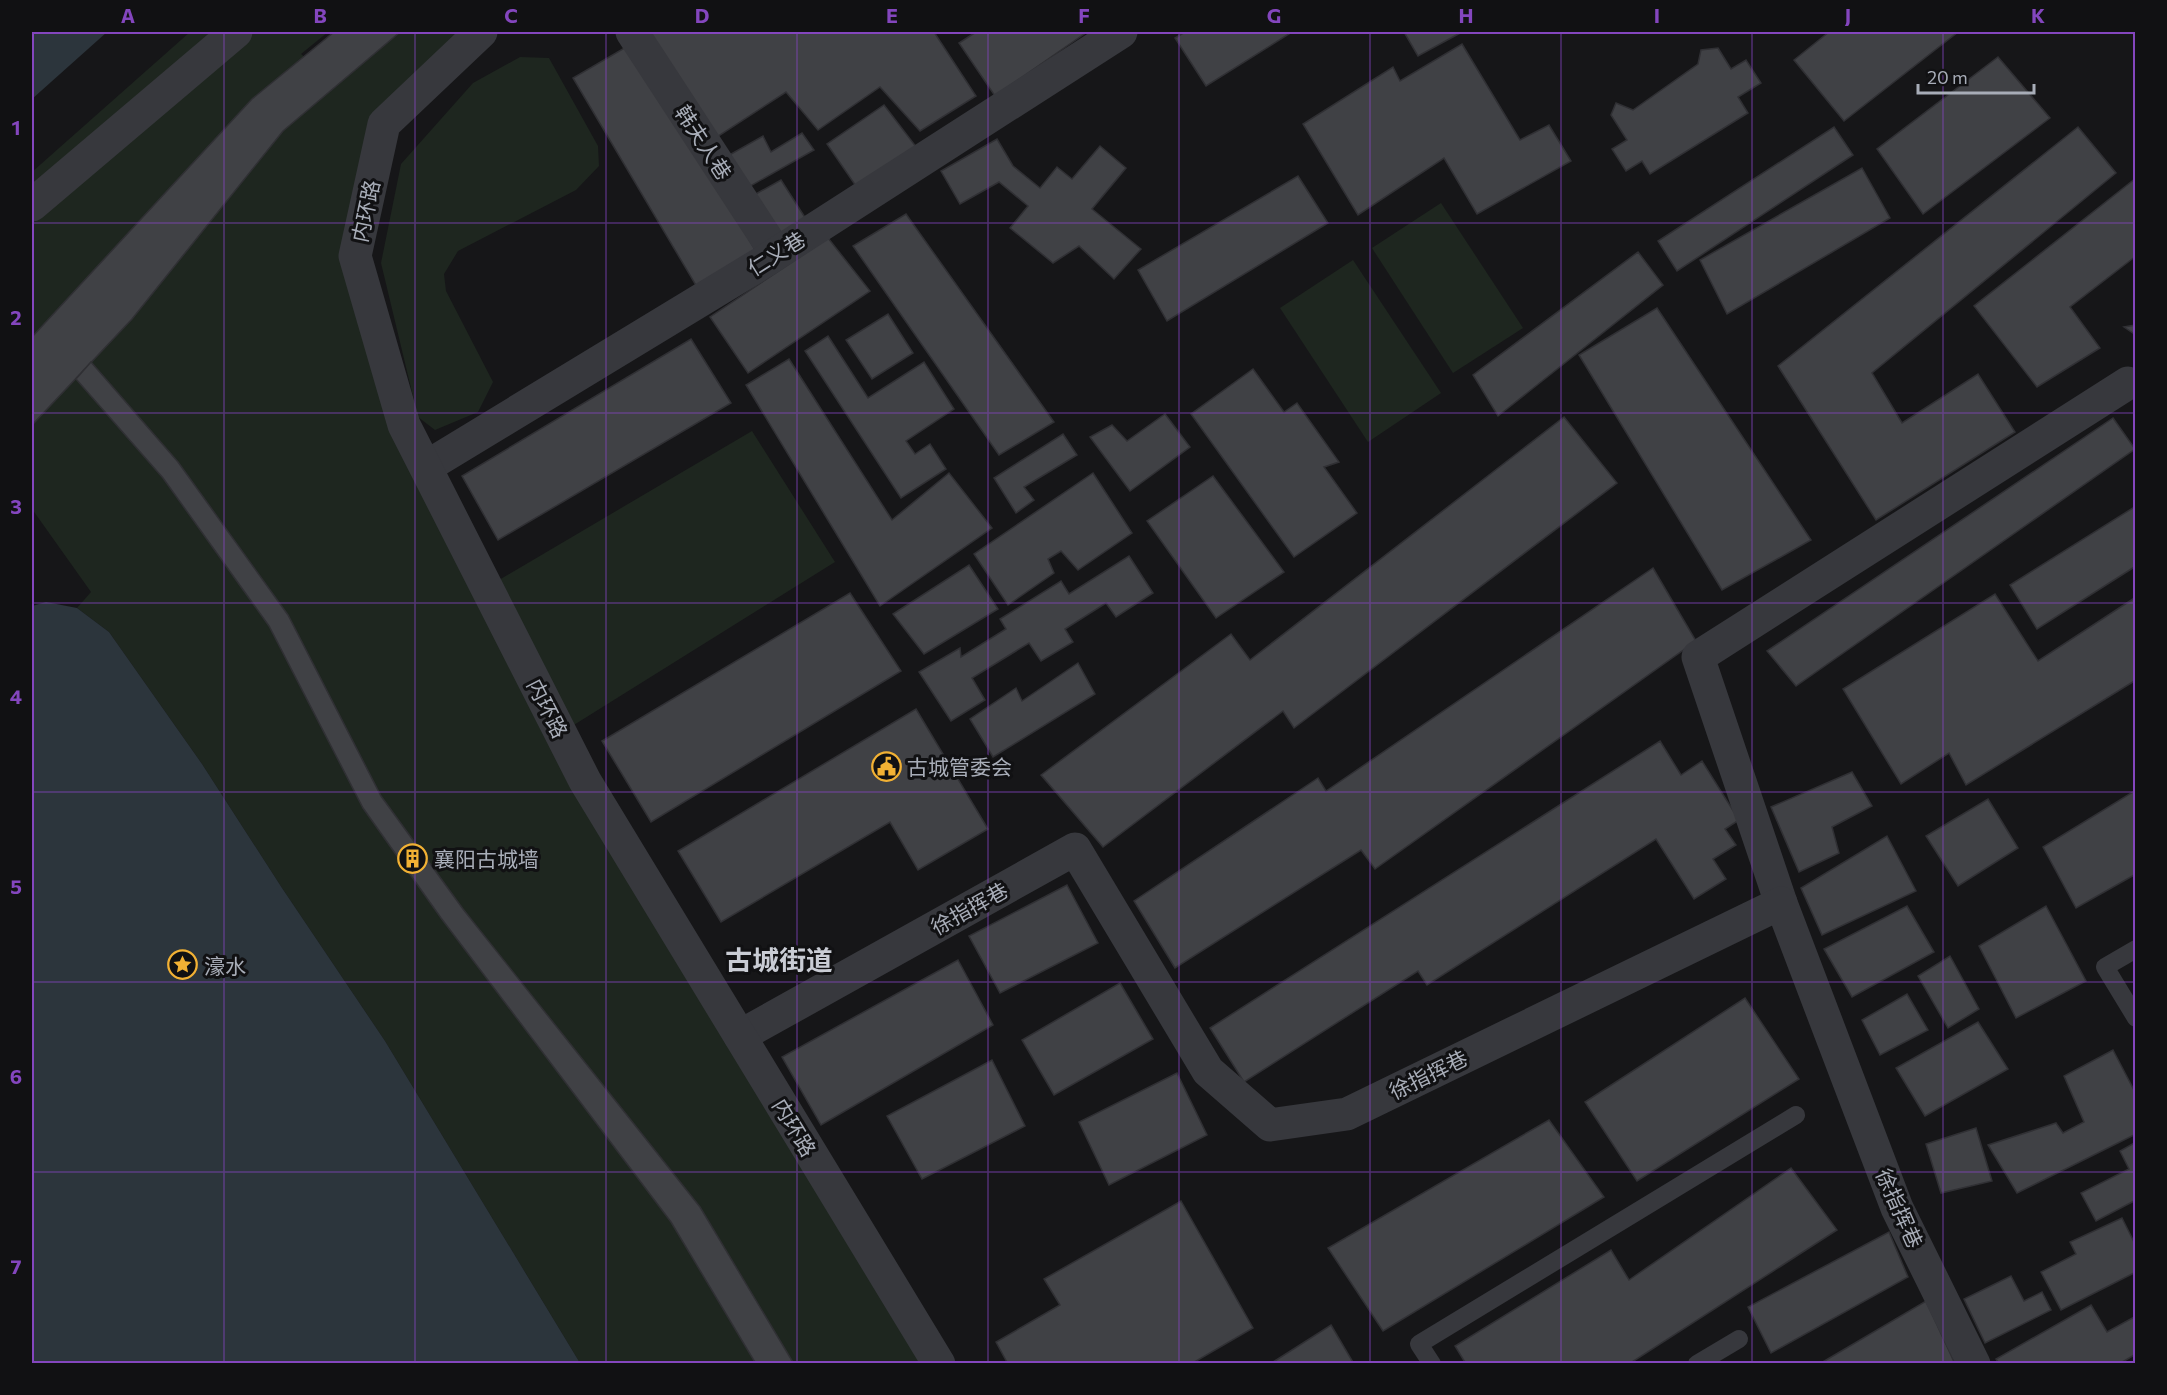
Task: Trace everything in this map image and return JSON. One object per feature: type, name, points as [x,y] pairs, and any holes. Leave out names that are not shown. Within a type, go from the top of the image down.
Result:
[{"type":"street","points":[[32,205],[236,32]]},
{"type":"street","name":"内环路","points":[[481,32],[384,124],[355,256],[404,425],[585,781],[939,1364]]},
{"type":"street","name":"韩夫人巷","points":[[632,32],[776,253]]},
{"type":"street","name":"仁义巷","points":[[426,467],[776,253],[1121,32]]},
{"type":"street","points":[[1781,903],[1698,657],[2128,383]]},
{"type":"street","name":"徐指挥巷","points":[[740,1036],[1076,849],[1208,1071],[1270,1125],[1347,1114],[1781,903],[1897,1208],[1974,1364]]},
{"type":"lane","points":[[2136,949],[2105,967],[2136,1018]]},
{"type":"lane","points":[[1432,1364],[1419,1344],[1796,1115]]},
{"type":"lane","points":[[1697,1364],[1739,1339]]},
{"type":"shaded area","points":[[32,32],[107,32],[32,99]]},
{"type":"shaded area","points":[[190,32],[328,32],[301,54],[337,84],[400,32],[481,32],[384,124],[355,255],[404,425],[487,587],[752,431],[835,562],[561,733],[939,1363],[580,1363],[385,1041],[202,764],[109,632],[77,608],[91,592],[32,509],[32,172]]},
{"type":"shaded area","points":[[520,57],[549,58],[598,146],[599,166],[576,190],[458,251],[444,274],[446,291],[493,382],[478,412],[435,430],[418,417],[381,263],[401,164],[473,83]]},
{"type":"shaded area","points":[[1441,203],[1523,328],[1453,373],[1372,248]]},
{"type":"shaded area","points":[[1353,260],[1441,393],[1368,442],[1280,308]]},
{"type":"shaded area","name":"濠水","points":[[46,602],[77,608],[109,632],[202,764],[385,1041],[580,1363],[32,1363],[32,606]]},
{"type":"building","points":[[334,32],[400,32],[283,131],[132,319],[32,425],[32,337],[252,99]]},
{"type":"building","points":[[647,32],[934,32],[976,96],[920,131],[880,87],[818,130],[786,92],[717,137]]},
{"type":"building","points":[[976,32],[1087,32],[995,96],[959,43]]},
{"type":"building","points":[[1185,32],[1292,32],[1206,86],[1175,38]]},
{"type":"building","points":[[1404,32],[1462,32],[1418,56]]},
{"type":"building","points":[[1829,32],[1958,32],[1844,121],[1794,60]]},
{"type":"building","points":[[633,43],[757,253],[697,287],[573,78]]},
{"type":"building","points":[[1462,44],[1520,140],[1549,125],[1571,161],[1477,214],[1444,158],[1358,215],[1303,124],[1393,67],[1400,81]]},
{"type":"building","points":[[1718,48],[1731,69],[1746,60],[1761,83],[1738,97],[1748,113],[1650,174],[1642,161],[1626,171],[1612,149],[1627,140],[1611,115],[1616,103],[1633,110],[1698,64],[1701,50]]},
{"type":"building","points":[[1998,57],[2050,118],[1923,214],[1877,149]]},
{"type":"building","points":[[884,105],[917,148],[858,189],[827,144]]},
{"type":"building","points":[[1834,127],[1853,155],[1677,271],[1658,241]]},
{"type":"building","points":[[2078,127],[2116,173],[1872,373],[1902,423],[1978,374],[2015,432],[1876,520],[1778,366]]},
{"type":"building","points":[[802,133],[814,150],[745,189],[724,158],[763,136],[771,152]]},
{"type":"building","points":[[997,139],[1013,166],[1040,188],[1057,167],[1072,179],[1100,146],[1126,168],[1092,209],[1141,249],[1114,279],[1079,246],[1053,263],[1010,228],[1028,206],[999,182],[960,204],[941,171]]},
{"type":"building","points":[[1862,168],[1890,218],[1727,314],[1700,260]]},
{"type":"building","points":[[1298,176],[1328,223],[1167,321],[1138,270]]},
{"type":"building","points":[[2136,178],[2136,256],[2070,307],[2100,348],[2037,387],[1974,306]]},
{"type":"building","points":[[781,180],[806,219],[781,233],[754,195]]},
{"type":"building","points":[[906,214],[1054,422],[999,455],[853,246]]},
{"type":"building","points":[[828,238],[870,291],[748,373],[710,317]]},
{"type":"building","points":[[1638,252],[1663,285],[1498,416],[1473,375]]},
{"type":"building","points":[[1657,308],[1811,540],[1722,590],[1579,355]]},
{"type":"building","points":[[888,314],[913,353],[872,379],[846,340]]},
{"type":"building","points":[[2136,325],[2136,335],[2124,327]]},
{"type":"building","points":[[828,336],[868,398],[924,362],[954,409],[906,441],[915,454],[930,444],[946,469],[901,498],[805,351]]},
{"type":"building","points":[[691,339],[731,403],[498,540],[462,476]]},
{"type":"building","points":[[789,359],[892,520],[949,473],[992,528],[880,606],[746,385]]},
{"type":"building","name":"襄阳古城墙","points":[[91,362],[178,462],[288,615],[381,796],[463,909],[700,1207],[794,1364],[756,1364],[671,1222],[441,918],[363,808],[269,626],[163,478],[76,379]]},
{"type":"building","points":[[1253,369],[1284,412],[1297,403],[1339,462],[1324,467],[1357,513],[1294,557],[1191,414]]},
{"type":"building","points":[[1165,414],[1190,447],[1130,491],[1090,437],[1112,425],[1127,441]]},
{"type":"building","points":[[1564,417],[1617,483],[1294,728],[1283,711],[1103,847],[1041,775],[1231,634],[1250,660]]},
{"type":"building","points":[[2113,418],[2135,449],[1796,686],[1767,651]]},
{"type":"building","points":[[1063,434],[1077,455],[1024,487],[1034,500],[1016,513],[994,478]]},
{"type":"building","points":[[1093,473],[1132,533],[1078,570],[1061,551],[1048,559],[1054,573],[1008,605],[974,554]]},
{"type":"building","points":[[1213,476],[1284,572],[1216,618],[1147,521]]},
{"type":"building","points":[[2136,506],[2136,566],[2037,629],[2010,585]]},
{"type":"building","points":[[1129,556],[1153,593],[1116,617],[1106,603],[1065,629],[1073,642],[1041,661],[1029,643],[972,678],[985,700],[951,721],[919,672],[960,648],[961,657],[1006,629],[1000,619],[1061,581],[1069,594]]},
{"type":"building","points":[[969,565],[998,609],[924,654],[893,614]]},
{"type":"building","points":[[1653,568],[1696,641],[1375,869],[1361,850],[1175,968],[1134,901],[1318,778],[1326,791]]},
{"type":"building","points":[[850,593],[901,671],[651,822],[602,741]]},
{"type":"building","points":[[1995,594],[2038,661],[2136,597],[2136,680],[1966,785],[1949,753],[1901,784],[1843,689]]},
{"type":"building","points":[[1078,663],[1095,694],[993,757],[970,719],[1016,688],[1022,701]]},
{"type":"building","name":"古城管委会","points":[[916,709],[988,829],[918,870],[890,822],[721,922],[678,851]]},
{"type":"building","points":[[1660,741],[1681,775],[1702,761],[1739,820],[1725,829],[1736,845],[1713,859],[1726,879],[1694,899],[1656,839],[1427,985],[1418,971],[1244,1082],[1210,1028]]},
{"type":"building","points":[[1852,772],[1872,806],[1832,827],[1839,853],[1799,872],[1771,807]]},
{"type":"building","points":[[2136,790],[2136,874],[2076,908],[2043,847]]},
{"type":"building","points":[[1988,799],[2018,848],[1958,886],[1926,836]]},
{"type":"building","points":[[1887,836],[1916,891],[1822,935],[1801,888]]},
{"type":"building","points":[[1067,885],[1098,943],[1000,993],[969,936]]},
{"type":"building","points":[[1907,906],[1934,952],[1852,997],[1824,949]]},
{"type":"building","points":[[2046,906],[2086,981],[2016,1018],[1979,946]]},
{"type":"building","points":[[1950,956],[1979,1009],[1948,1028],[1918,976]]},
{"type":"building","points":[[958,960],[993,1025],[821,1125],[782,1057]]},
{"type":"building","points":[[1120,983],[1153,1039],[1054,1095],[1022,1040]]},
{"type":"building","points":[[1907,994],[1928,1030],[1880,1055],[1862,1020]]},
{"type":"building","points":[[1745,998],[1799,1079],[1637,1181],[1585,1102]]},
{"type":"building","points":[[1978,1022],[2008,1069],[1925,1116],[1896,1068]]},
{"type":"building","points":[[2113,1050],[2136,1094],[2136,1134],[2017,1193],[1988,1145],[2056,1123],[2063,1133],[2084,1122],[2064,1076]]},
{"type":"building","points":[[992,1060],[1025,1126],[922,1179],[887,1116]]},
{"type":"building","points":[[1177,1073],[1207,1135],[1109,1185],[1079,1122]]},
{"type":"building","points":[[1549,1120],[1604,1197],[1383,1331],[1328,1248]]},
{"type":"building","points":[[1976,1128],[1992,1181],[1941,1193],[1926,1144]]},
{"type":"building","points":[[2136,1142],[2136,1200],[2096,1221],[2081,1193],[2129,1169],[2120,1151]]},
{"type":"building","points":[[1791,1168],[1837,1230],[1629,1364],[1466,1364],[1455,1346],[1611,1250],[1629,1280]]},
{"type":"building","points":[[1181,1201],[1253,1328],[1191,1364],[1008,1364],[996,1342],[1060,1305],[1044,1279]]},
{"type":"building","points":[[2122,1218],[2136,1246],[2136,1272],[2061,1310],[2041,1272],[2076,1254],[2070,1242]]},
{"type":"building","points":[[1889,1232],[1908,1277],[1771,1353],[1748,1307]]},
{"type":"building","points":[[2011,1276],[2024,1301],[2042,1292],[2051,1310],[1985,1343],[1964,1299]]},
{"type":"building","points":[[1926,1301],[1955,1364],[1821,1364],[1821,1363]]},
{"type":"building","points":[[2091,1305],[2107,1332],[2136,1316],[2136,1354],[2119,1364],[1999,1364],[1996,1359]]},
{"type":"building","points":[[1331,1325],[1354,1364],[1270,1364]]},
{"type":"place","name":"古城管委会","points":[[886,766]]},
{"type":"place","name":"襄阳古城墙","points":[[413,858]]},
{"type":"place","name":"濠水","points":[[183,965]]},
{"type":"district","name":"古城街道","points":[[779,959]]}]
